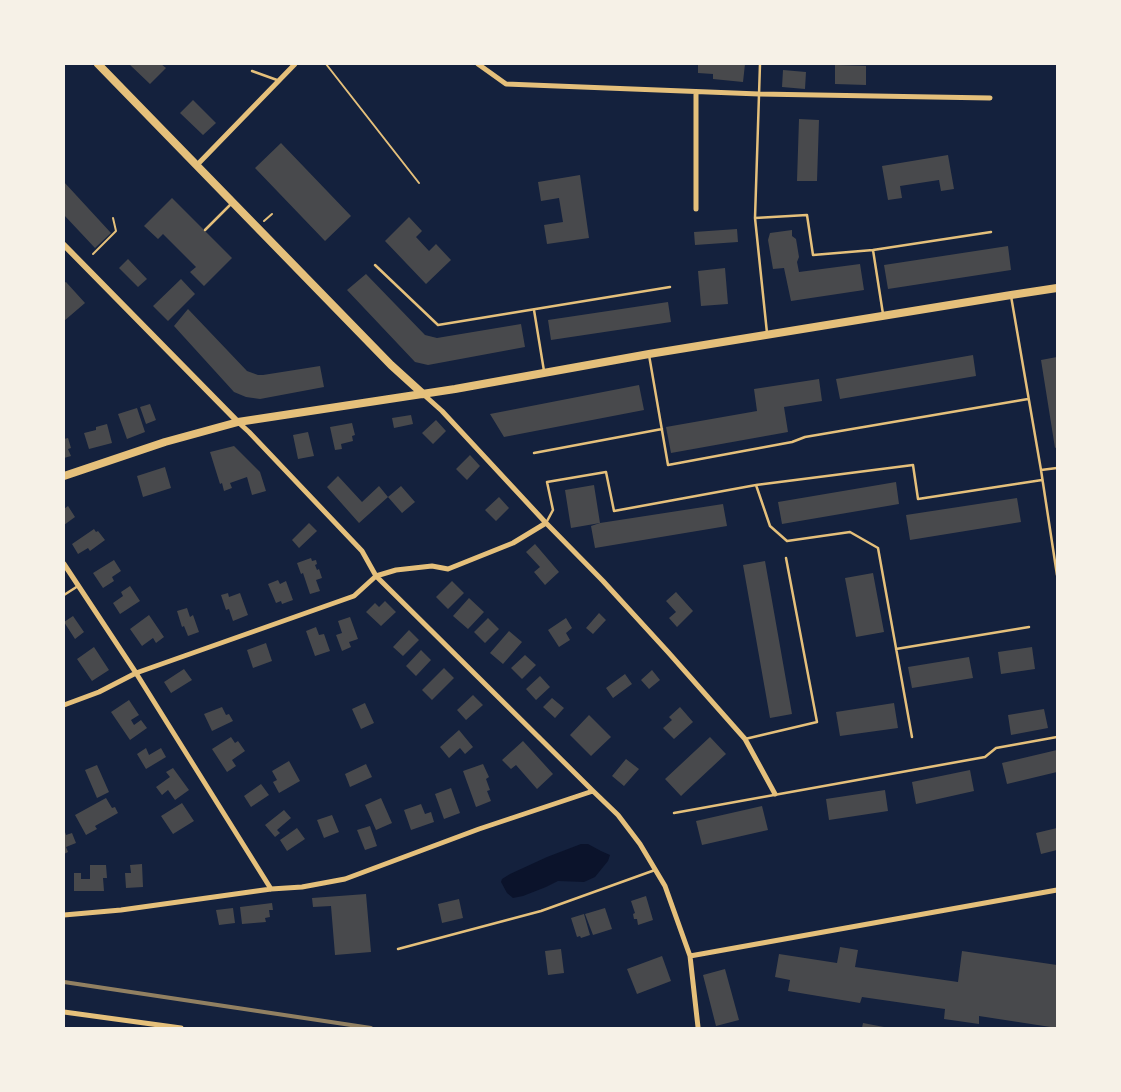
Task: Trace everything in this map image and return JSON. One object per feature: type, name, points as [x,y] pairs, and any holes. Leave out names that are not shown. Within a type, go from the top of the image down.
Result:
[{"type":"main road","points":[[98,64],[391,365],[423,394]]},
{"type":"main road","points":[[64,476],[165,442],[238,422],[455,389],[649,354],[1057,288]]},
{"type":"street","points":[[197,165],[295,64]]},
{"type":"street","points":[[478,64],[506,84],[759,94],[990,98]]},
{"type":"street","points":[[696,92],[696,209]]},
{"type":"street","points":[[64,245],[362,550],[376,576],[618,815],[640,844],[665,886],[690,956],[698,1027]]},
{"type":"street","points":[[423,394],[442,410],[546,523],[603,581],[745,739],[776,794]]},
{"type":"street","points":[[64,706],[136,673],[354,596],[376,576],[396,570],[432,566],[448,569],[513,543],[546,523]]},
{"type":"street","points":[[64,564],[136,673],[271,889]]},
{"type":"street","points":[[64,915],[121,910],[271,889],[302,887],[346,879],[479,829],[593,791]]},
{"type":"street","points":[[690,956],[1057,890]]},
{"type":"street","points":[[64,1012],[160,1027],[182,1028]]},
{"type":"lane","points":[[760,64],[754,218],[768,335]]},
{"type":"lane","points":[[252,71],[279,81]]},
{"type":"lane","points":[[205,230],[233,202]]},
{"type":"lane","points":[[754,218],[808,215],[813,255],[873,250],[991,232]]},
{"type":"lane","points":[[873,250],[884,316]]},
{"type":"lane","points":[[375,265],[438,325],[670,287]]},
{"type":"lane","points":[[1011,295],[1057,575]]},
{"type":"lane","points":[[534,309],[544,373]]},
{"type":"lane","points":[[649,354],[668,465],[792,442],[804,437],[1028,399]]},
{"type":"lane","points":[[534,453],[662,429]]},
{"type":"lane","points":[[546,523],[553,510],[547,482],[606,472],[614,510],[756,485],[913,465],[918,499],[1042,480]]},
{"type":"lane","points":[[1041,470],[1057,468]]},
{"type":"lane","points":[[756,485],[770,526],[788,541],[850,532],[878,548],[912,737]]},
{"type":"lane","points":[[745,739],[817,722],[786,558]]},
{"type":"lane","points":[[64,595],[78,586]]},
{"type":"lane","points":[[896,649],[1029,626]]},
{"type":"lane","points":[[674,813],[985,757],[996,748],[1057,737]]},
{"type":"lane","points":[[398,949],[541,911],[655,870]]},
{"type":"path","points":[[326,64],[419,183]]},
{"type":"path","points":[[93,254],[116,231],[113,218]]},
{"type":"water","points":[[581,844],[588,844],[610,855],[608,861],[595,877],[584,882],[558,881],[523,896],[513,898],[507,893],[501,882],[502,879],[547,857]]},
{"type":"building","points":[[129,64],[161,64],[166,68],[150,84]]},
{"type":"building","points":[[698,64],[745,64],[743,82],[713,79],[713,74],[698,73]]},
{"type":"building","points":[[835,65],[866,66],[866,85],[835,84]]},
{"type":"building","points":[[783,70],[806,72],[805,89],[782,87]]},
{"type":"building","points":[[193,100],[216,123],[203,135],[180,113]]},
{"type":"building","points":[[799,119],[819,120],[817,181],[797,181]]},
{"type":"building","points":[[281,143],[351,216],[325,241],[255,168]]},
{"type":"building","points":[[948,155],[954,189],[941,191],[939,180],[900,186],[902,198],[888,200],[882,166]]},
{"type":"building","points":[[580,175],[589,238],[547,244],[544,225],[563,222],[559,198],[541,201],[538,182]]},
{"type":"building","points":[[64,182],[111,233],[95,248],[64,215]]},
{"type":"building","points":[[172,198],[232,258],[204,286],[190,272],[196,267],[163,234],[158,239],[144,226]]},
{"type":"building","points":[[409,217],[422,231],[416,237],[429,251],[436,244],[451,260],[426,284],[385,241]]},
{"type":"building","points":[[737,229],[738,242],[695,245],[694,232]]},
{"type":"building","points":[[792,230],[792,236],[796,239],[799,257],[797,262],[799,272],[860,264],[864,290],[791,301],[784,268],[773,269],[768,240],[770,233]]},
{"type":"building","points":[[1008,246],[1011,270],[888,289],[884,265]]},
{"type":"building","points":[[128,259],[147,279],[138,287],[119,268]]},
{"type":"building","points":[[725,268],[728,304],[701,306],[698,271]]},
{"type":"building","points":[[366,274],[425,335],[437,338],[521,324],[525,347],[428,365],[415,362],[347,290]]},
{"type":"building","points":[[181,279],[195,294],[168,321],[153,306]]},
{"type":"building","points":[[66,282],[85,303],[64,321],[64,283]]},
{"type":"building","points":[[668,302],[671,322],[551,340],[548,320]]},
{"type":"building","points":[[188,309],[247,371],[263,375],[320,366],[324,387],[260,399],[246,397],[234,392],[174,326]]},
{"type":"building","points":[[973,355],[976,376],[840,399],[836,379]]},
{"type":"building","points":[[1057,357],[1057,447],[1055,448],[1041,360]]},
{"type":"building","points":[[819,379],[822,401],[784,407],[788,432],[671,453],[666,427],[757,411],[754,389]]},
{"type":"building","points":[[639,385],[644,410],[504,437],[490,414]]},
{"type":"building","points":[[150,404],[156,420],[146,424],[140,407]]},
{"type":"building","points":[[137,408],[145,432],[127,439],[118,414]]},
{"type":"building","points":[[411,415],[413,424],[394,428],[392,418]]},
{"type":"building","points":[[436,420],[446,431],[433,444],[422,433]]},
{"type":"building","points":[[352,423],[355,435],[352,436],[353,441],[341,444],[342,449],[335,450],[330,427]]},
{"type":"building","points":[[107,424],[112,443],[89,449],[84,433],[96,430],[96,427]]},
{"type":"building","points":[[308,432],[314,456],[298,459],[293,435]]},
{"type":"building","points":[[68,438],[71,448],[68,449],[71,456],[64,458],[64,439]]},
{"type":"building","points":[[234,446],[260,472],[266,491],[252,495],[247,477],[230,483],[232,488],[224,491],[210,452]]},
{"type":"building","points":[[470,455],[480,466],[467,480],[456,469]]},
{"type":"building","points":[[165,467],[171,488],[143,497],[137,476]]},
{"type":"building","points":[[338,476],[362,502],[379,486],[388,497],[359,523],[327,487]]},
{"type":"building","points":[[896,482],[899,504],[782,524],[778,502]]},
{"type":"building","points":[[594,485],[600,523],[571,528],[565,490]]},
{"type":"building","points":[[401,486],[415,502],[402,513],[388,497]]},
{"type":"building","points":[[499,497],[509,508],[496,521],[485,510]]},
{"type":"building","points":[[1017,498],[1021,522],[910,540],[906,515]]},
{"type":"building","points":[[723,504],[727,526],[595,548],[591,526]]},
{"type":"building","points":[[68,506],[75,517],[64,525],[64,509]]},
{"type":"building","points":[[309,523],[317,531],[299,548],[292,540]]},
{"type":"building","points":[[94,529],[105,540],[90,551],[88,548],[78,554],[72,544]]},
{"type":"building","points":[[535,544],[559,572],[545,585],[534,572],[540,567],[526,552]]},
{"type":"building","points":[[311,558],[312,561],[316,560],[317,564],[315,565],[317,570],[319,569],[322,578],[316,580],[320,591],[310,594],[303,573],[301,574],[297,563]]},
{"type":"building","points":[[114,560],[121,571],[112,577],[114,581],[103,588],[93,573]]},
{"type":"building","points":[[765,561],[792,714],[770,718],[743,565]]},
{"type":"building","points":[[873,573],[884,632],[856,637],[845,578]]},
{"type":"building","points":[[278,580],[280,584],[286,581],[293,600],[282,604],[281,601],[276,603],[268,584]]},
{"type":"building","points":[[452,581],[464,593],[448,609],[436,597]]},
{"type":"building","points":[[130,586],[140,601],[120,614],[113,603],[123,596],[121,592]]},
{"type":"building","points":[[676,592],[693,611],[677,627],[669,618],[676,612],[666,601]]},
{"type":"building","points":[[228,593],[229,597],[240,593],[248,615],[233,621],[229,609],[226,610],[221,595]]},
{"type":"building","points":[[469,598],[484,612],[468,629],[453,616]]},
{"type":"building","points":[[385,601],[396,612],[381,626],[366,612],[375,603],[379,607]]},
{"type":"building","points":[[187,608],[190,617],[193,615],[199,632],[188,636],[184,626],[182,627],[177,611]]},
{"type":"building","points":[[599,613],[606,620],[593,634],[586,628]]},
{"type":"building","points":[[149,615],[164,637],[156,643],[153,638],[142,646],[130,629]]},
{"type":"building","points":[[73,616],[84,632],[75,639],[64,622]]},
{"type":"building","points":[[350,617],[358,639],[349,642],[351,647],[342,651],[336,635],[342,633],[338,621]]},
{"type":"building","points":[[488,618],[499,629],[485,643],[474,632]]},
{"type":"building","points":[[566,618],[572,628],[566,633],[570,640],[559,647],[548,630]]},
{"type":"building","points":[[316,627],[319,635],[324,634],[330,651],[315,656],[306,631]]},
{"type":"building","points":[[409,630],[419,640],[403,656],[393,647]]},
{"type":"building","points":[[509,631],[522,642],[503,664],[490,653]]},
{"type":"building","points":[[266,643],[272,661],[253,668],[247,650]]},
{"type":"building","points":[[94,647],[109,670],[92,681],[77,659]]},
{"type":"building","points":[[1032,647],[1035,669],[1001,674],[998,652]]},
{"type":"building","points":[[421,650],[431,660],[416,676],[406,666]]},
{"type":"building","points":[[525,655],[536,665],[522,679],[511,668]]},
{"type":"building","points":[[969,657],[973,678],[912,688],[908,667]]},
{"type":"building","points":[[444,668],[454,678],[432,700],[422,690]]},
{"type":"building","points":[[184,669],[192,680],[171,693],[164,682]]},
{"type":"building","points":[[652,670],[660,680],[649,689],[641,680]]},
{"type":"building","points":[[625,674],[632,684],[613,698],[606,688]]},
{"type":"building","points":[[540,676],[550,687],[536,700],[526,689]]},
{"type":"building","points":[[473,695],[483,705],[466,720],[457,710]]},
{"type":"building","points":[[552,698],[564,708],[555,718],[543,707]]},
{"type":"building","points":[[129,700],[139,715],[131,720],[134,725],[141,720],[147,728],[130,740],[111,712]]},
{"type":"building","points":[[365,703],[374,723],[361,729],[352,709]]},
{"type":"building","points":[[894,703],[898,728],[840,736],[836,712]]},
{"type":"building","points":[[222,707],[226,715],[229,714],[233,721],[212,731],[204,714]]},
{"type":"building","points":[[680,707],[693,722],[674,739],[663,728],[672,720],[669,717]]},
{"type":"building","points":[[1044,709],[1048,728],[1011,735],[1008,715]]},
{"type":"building","points":[[589,715],[611,737],[591,756],[570,735]]},
{"type":"building","points":[[459,730],[473,747],[465,754],[460,748],[449,758],[440,747]]},
{"type":"building","points":[[231,737],[235,743],[238,741],[245,751],[232,760],[236,766],[227,772],[212,749]]},
{"type":"building","points":[[710,737],[726,754],[681,796],[665,779]]},
{"type":"building","points":[[523,741],[553,774],[537,789],[516,765],[511,769],[502,760]]},
{"type":"building","points":[[146,748],[149,755],[161,748],[166,757],[146,769],[137,754]]},
{"type":"building","points":[[1057,750],[1057,772],[1007,784],[1002,763]]},
{"type":"building","points":[[626,759],[639,769],[624,786],[612,776]]},
{"type":"building","points":[[289,761],[300,781],[279,793],[273,782],[277,780],[272,771]]},
{"type":"building","points":[[366,764],[372,777],[350,787],[345,774]]},
{"type":"building","points":[[483,764],[489,777],[486,779],[490,790],[487,791],[491,801],[476,807],[463,771]]},
{"type":"building","points":[[97,765],[109,792],[97,798],[85,770]]},
{"type":"building","points":[[173,768],[189,790],[175,800],[168,790],[162,795],[156,787],[170,777],[166,772]]},
{"type":"building","points":[[970,770],[974,791],[916,804],[912,782]]},
{"type":"building","points":[[261,784],[269,795],[251,807],[244,796]]},
{"type":"building","points":[[451,788],[460,813],[444,819],[435,794]]},
{"type":"building","points":[[885,790],[888,811],[829,820],[826,799]]},
{"type":"building","points":[[106,798],[112,808],[115,807],[118,813],[95,826],[97,829],[86,835],[75,815]]},
{"type":"building","points":[[381,798],[392,823],[376,830],[365,805]]},
{"type":"building","points":[[182,803],[194,821],[173,834],[161,816]]},
{"type":"building","points":[[421,804],[425,814],[431,812],[434,822],[411,830],[404,810]]},
{"type":"building","points":[[762,806],[768,830],[702,845],[696,821]]},
{"type":"building","points":[[284,810],[291,818],[277,830],[280,833],[275,837],[265,825]]},
{"type":"building","points":[[332,815],[339,832],[324,838],[317,820]]},
{"type":"building","points":[[370,826],[377,846],[365,850],[357,830]]},
{"type":"building","points":[[297,828],[305,839],[287,851],[280,840]]},
{"type":"building","points":[[1057,828],[1057,850],[1041,854],[1036,833]]},
{"type":"building","points":[[64,829],[66,835],[72,833],[76,843],[66,847],[68,852],[64,854]]},
{"type":"building","points":[[142,864],[143,887],[126,888],[125,873],[131,873],[130,865]]},
{"type":"building","points":[[90,865],[106,865],[107,878],[103,878],[104,891],[74,891],[74,873],[81,873],[81,879],[90,879]]},
{"type":"building","points":[[366,894],[371,952],[335,955],[331,906],[313,907],[312,898]]},
{"type":"building","points":[[646,896],[653,920],[638,925],[637,919],[634,919],[633,914],[635,913],[631,901]]},
{"type":"building","points":[[459,899],[463,918],[442,923],[438,904]]},
{"type":"building","points":[[272,903],[273,910],[269,910],[270,917],[265,918],[266,922],[242,924],[240,907]]},
{"type":"building","points":[[233,908],[235,923],[219,925],[216,910]]},
{"type":"building","points":[[605,908],[612,929],[593,935],[585,914]]},
{"type":"building","points":[[584,914],[590,935],[581,938],[580,936],[577,937],[571,918]]},
{"type":"building","points":[[840,947],[858,950],[855,967],[958,982],[962,951],[1057,965],[1057,1028],[979,1016],[979,1024],[944,1019],[945,1009],[862,997],[860,1003],[788,991],[790,980],[775,977],[779,954],[837,963]]},
{"type":"building","points":[[561,949],[564,973],[548,975],[545,951]]},
{"type":"building","points":[[662,956],[671,981],[637,994],[627,969]]},
{"type":"building","points":[[725,969],[739,1020],[716,1026],[703,975]]},
{"type":"building","points":[[863,1023],[884,1027],[884,1028],[862,1028]]},
{"type":"railway","points":[[64,982],[371,1028]]}]
